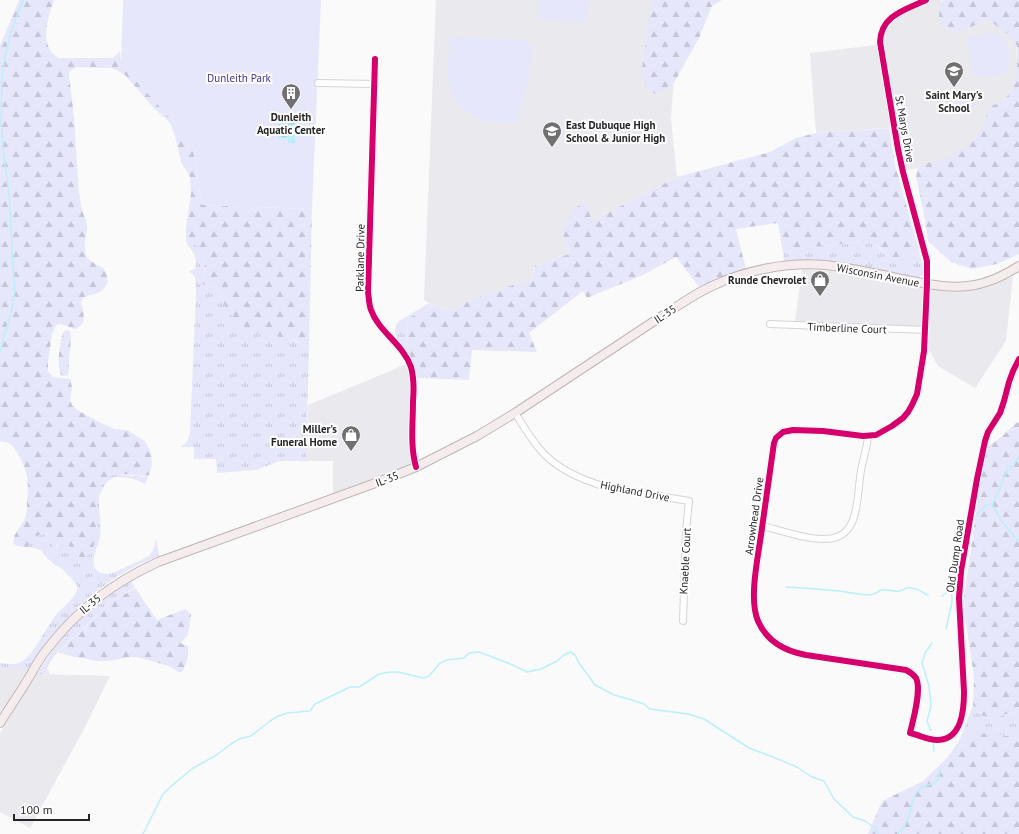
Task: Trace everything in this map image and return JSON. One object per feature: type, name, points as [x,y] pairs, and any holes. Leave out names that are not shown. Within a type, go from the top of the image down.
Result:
[{"type":"main road","name":"Wisconsin Avenue","points":[[804,265],[824,265],[844,268],[949,287],[973,285],[986,282],[1004,275],[1019,266]]},
{"type":"main road","name":"IL-35","points":[[0,723],[47,649],[65,627],[95,599],[122,580],[158,562],[416,467],[461,445],[515,413],[671,310],[710,287],[740,275],[782,266],[804,265]]},
{"type":"street","name":"St Marys Drive","points":[[926,0],[894,15],[889,19],[882,30],[880,42],[904,177],[927,261],[927,284]]},
{"type":"street","name":"Parklane Drive","points":[[376,59],[368,288],[369,301],[371,312],[375,318],[408,358],[414,389],[412,453],[416,467]]},
{"type":"street","points":[[318,83],[375,84]]},
{"type":"street","name":"Arrowhead Drive","points":[[927,284],[924,351],[917,394],[908,412],[897,423],[876,435],[868,436],[823,431],[788,430],[783,432],[774,443],[754,588],[754,607],[758,621],[764,633],[773,642],[785,649],[806,655],[911,672],[917,682],[918,693],[910,733],[927,738]]},
{"type":"street","name":"Timberline Court","points":[[770,324],[925,330]]},
{"type":"street","name":"Old Dump Road","points":[[927,738],[939,740],[945,739],[956,730],[961,722],[964,703],[958,598],[961,571],[985,441],[991,426],[1000,413],[1013,371],[1019,360]]},
{"type":"street","name":"Highland Drive","points":[[515,413],[538,448],[550,459],[568,471],[598,485],[610,488],[689,501]]},
{"type":"street","points":[[763,526],[817,538],[832,538],[843,534],[848,530],[854,517],[860,475],[868,443],[868,436]]},
{"type":"street","name":"Knaeble Court","points":[[682,621],[686,531],[689,501]]},
{"type":"shaded area","name":"East Dubuque High School & Junior High","points":[[436,0],[679,0],[671,119],[677,177],[592,221],[562,231],[569,254],[535,266],[533,278],[470,300],[453,311],[435,306],[424,300]]},
{"type":"shaded area","name":"Saint Mary's School","points":[[933,0],[941,0],[949,24],[989,10],[1016,32],[1018,108],[979,158],[906,170],[897,127],[816,133],[810,53],[884,44],[883,36],[891,21]]},
{"type":"shaded area","name":"Runde Chevrolet","points":[[802,269],[838,272],[948,292],[987,287],[1013,276],[1006,341],[975,388],[938,366],[920,333],[794,329]]},
{"type":"shaded area","points":[[407,364],[410,372],[411,391],[411,462],[409,465],[333,494],[333,461],[306,461],[308,405]]},
{"type":"shaded area","points":[[0,669],[28,669],[0,713]]},
{"type":"shaded area","points":[[37,674],[110,676],[85,727],[30,828],[0,812],[0,733]]},
{"type":"green space","points":[[19,0],[54,0],[46,33],[48,46],[51,52],[58,58],[113,58],[120,51],[121,64],[192,142],[202,205],[312,209],[309,347],[295,340],[244,329],[225,309],[222,290],[203,284],[205,262],[201,247],[186,241],[186,227],[191,194],[190,177],[181,161],[170,123],[153,107],[125,75],[118,71],[111,68],[77,67],[71,70],[69,74],[74,117],[79,194],[82,210],[87,224],[85,250],[87,258],[103,268],[106,272],[108,282],[100,292],[83,298],[81,303],[84,318],[83,323],[80,326],[75,329],[61,324],[56,325],[52,334],[48,371],[53,377],[70,379],[72,387],[70,400],[72,405],[77,410],[105,425],[116,429],[127,430],[145,441],[151,453],[152,465],[149,475],[139,476],[116,474],[105,479],[96,499],[97,522],[93,546],[90,553],[81,559],[74,549],[60,540],[55,549],[50,545],[51,540],[45,533],[31,538],[28,547],[17,546],[14,544],[13,541],[15,535],[23,523],[27,509],[27,476],[14,448],[8,443],[0,442],[0,46]]},
{"type":"green space","name":"Dunleith Park","points":[[123,0],[321,0],[312,209],[202,205],[192,142],[121,64]]},
{"type":"green space","points":[[540,0],[589,0],[587,20],[582,23],[538,20],[537,7]]},
{"type":"green space","points":[[652,0],[722,0],[712,6],[699,38],[674,83],[663,91],[655,94],[646,87],[641,74]]},
{"type":"green space","points":[[943,0],[1019,0],[1019,254],[997,264],[972,269],[951,262],[928,241],[916,177],[918,168],[964,149],[974,140],[984,125],[987,113],[993,105],[1003,103],[1012,89],[1017,74],[1017,46],[1010,36],[987,20],[963,30],[954,32],[949,31],[939,22],[940,8]]},
{"type":"green space","points":[[988,33],[998,34],[1004,39],[1009,48],[1010,61],[1006,74],[982,78],[973,74],[967,37]]},
{"type":"green space","points":[[450,37],[524,40],[532,48],[529,78],[516,123],[496,122],[482,119],[465,111],[457,103],[452,94],[449,83],[448,61]]},
{"type":"green space","points":[[973,91],[976,107],[958,110],[956,97],[966,96],[966,92]]},
{"type":"green space","points":[[889,128],[895,164],[916,240],[917,249],[915,255],[911,259],[901,263],[897,262],[876,245],[866,242],[811,247],[783,252],[778,223],[736,229],[746,269],[699,287],[676,257],[643,275],[587,298],[583,291],[529,333],[537,352],[472,350],[469,380],[416,378],[415,368],[407,352],[408,318],[435,306],[453,311],[470,300],[533,278],[535,266],[569,254],[562,231],[574,208],[586,203],[592,221],[677,177],[770,152],[796,138],[816,133]]},
{"type":"green space","points":[[916,240],[924,270],[922,275],[918,277],[822,260],[784,262],[783,252],[811,247],[866,242],[874,243],[891,259],[917,249]]},
{"type":"green space","points":[[186,241],[201,247],[205,262],[203,284],[222,290],[225,309],[309,347],[306,461],[280,461],[256,470],[217,473],[216,459],[194,459],[194,447],[180,447],[187,442],[190,433],[196,291],[195,277],[189,271],[195,269],[196,260]]},
{"type":"green space","points":[[429,303],[435,306],[408,318],[407,352],[395,333],[396,325],[399,321]]},
{"type":"green space","points":[[67,330],[70,331],[71,344],[68,375],[64,376],[61,375],[59,354],[63,332]]},
{"type":"green space","points":[[1019,422],[1019,713],[1004,714],[995,718],[983,716],[973,705],[974,677],[963,603],[987,447]]},
{"type":"green space","points":[[117,474],[143,477],[149,475],[145,484],[129,478],[116,477],[104,486],[99,497],[100,537],[94,556],[94,566],[101,573],[107,574],[115,572],[149,556],[154,547],[156,538],[159,556],[119,575],[84,602],[54,633],[28,669],[0,669],[0,663],[16,664],[21,662],[31,653],[52,620],[73,597],[77,590],[77,586],[61,568],[49,560],[38,549],[28,547],[31,538],[45,533],[51,540],[50,545],[56,548],[60,540],[74,549],[80,559],[95,539],[97,493],[108,476]]},
{"type":"green space","points":[[131,581],[135,587],[110,603],[55,655],[47,669],[50,674],[37,674],[59,642],[77,622],[108,596]]},
{"type":"green space","points":[[135,588],[157,620],[185,609],[191,614],[188,635],[180,643],[188,646],[187,660],[182,672],[178,672],[171,667],[162,664],[137,657],[96,661],[66,655],[59,652],[110,603]]},
{"type":"green space","points":[[973,705],[983,716],[995,718],[1004,714],[1019,713],[1019,739],[1003,735],[960,739]]},
{"type":"green space","points":[[975,733],[1003,735],[1019,739],[1019,834],[868,834],[882,801],[923,781],[948,757],[960,739]]},
{"type":"water","points":[[284,119],[291,120],[295,124],[296,143],[288,143],[288,139],[278,138],[278,131],[289,131],[290,128],[288,125],[284,128],[278,128],[279,124]]},
{"type":"waterway","points":[[0,351],[11,313],[15,291],[9,192],[1,123],[2,76],[11,31],[23,0]]},
{"type":"waterway","points":[[974,517],[986,505],[992,504],[1006,473],[1019,457]]},
{"type":"waterway","points":[[992,504],[1001,520],[1019,542]]},
{"type":"waterway","points":[[946,629],[952,602],[952,562],[963,543]]},
{"type":"waterway","points":[[786,587],[843,591],[862,595],[874,594],[881,590],[901,591],[909,588],[916,589],[928,595]]},
{"type":"waterway","points":[[942,596],[951,589]]},
{"type":"waterway","points":[[931,731],[927,721],[931,706],[929,686],[922,663],[925,653],[932,643]]},
{"type":"waterway","points":[[143,834],[163,794],[169,788],[193,768],[215,756],[239,739],[251,736],[278,716],[288,713],[310,711],[315,704],[350,687],[359,687],[379,674],[398,672],[423,678],[430,675],[440,663],[447,660],[464,658],[469,653],[479,652],[527,672],[541,669],[570,652],[575,655],[595,685],[614,695],[644,704],[650,709],[688,714],[704,719],[749,748],[797,767],[812,777],[824,781],[834,799],[853,817],[865,821],[875,828],[878,834]]},
{"type":"waterway","points":[[933,741],[934,751]]},
{"type":"waterway","points":[[898,834],[907,821],[914,797],[917,792],[926,785],[934,784],[938,779],[941,769]]},
{"type":"cycle path","points":[[926,0],[889,19],[881,33],[880,42],[898,149],[927,261],[924,351],[917,394],[908,412],[903,418],[876,435],[863,436],[823,431],[793,430],[783,432],[776,438],[774,443],[757,562],[754,600],[758,621],[766,635],[784,648],[806,655],[906,670],[911,673],[916,678],[918,683],[918,697],[910,733],[930,739],[945,739],[952,735],[957,730],[962,715],[964,692],[959,598],[961,571],[985,441],[988,432],[1000,413],[1009,382],[1019,359]]},
{"type":"cycle path","points":[[375,59],[368,292],[370,308],[375,318],[402,351],[411,367],[414,388],[412,443],[416,467]]},
{"type":"place","name":"Saint Mary's School","points":[[954,88]]},
{"type":"place","name":"Dunleith Aquatic Center","points":[[291,110]]},
{"type":"place","name":"East Dubuque High School & Junior High","points":[[552,148]]},
{"type":"place","name":"Runde Chevrolet","points":[[820,297]]},
{"type":"place","name":"Miller's Funeral Home","points":[[351,452]]}]
